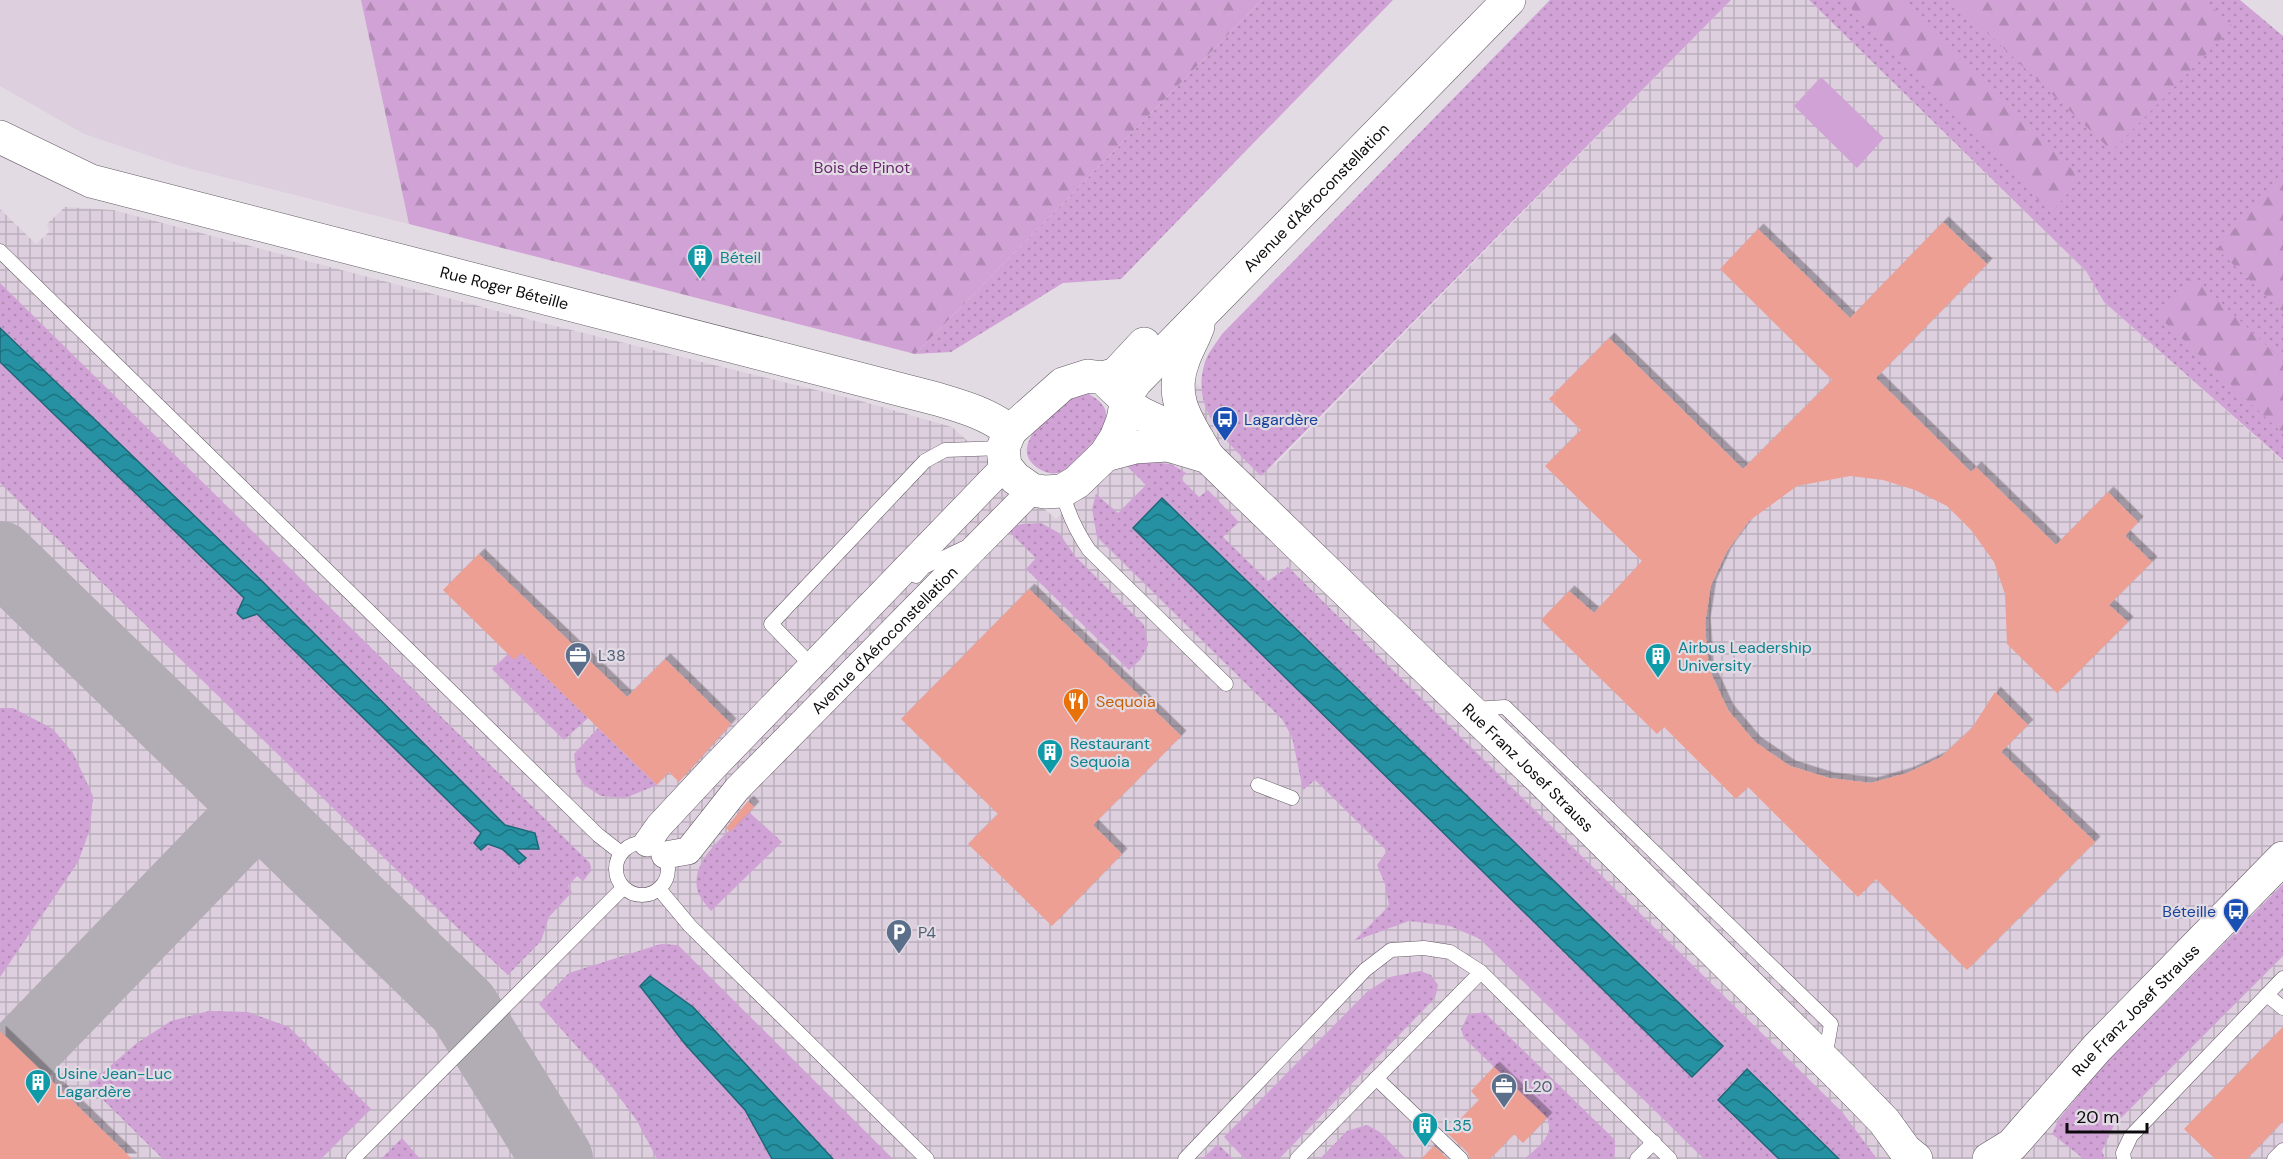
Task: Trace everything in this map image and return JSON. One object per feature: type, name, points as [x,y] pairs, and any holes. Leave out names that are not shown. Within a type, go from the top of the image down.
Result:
[{"type":"street","name":"Avenue d'Aéroconstellation","points":[[1481,0],[1116,374],[1117,393],[1136,381],[1509,0]]},
{"type":"street","name":"Rue Roger Béteille","points":[[0,138],[91,181],[971,409],[995,419],[1006,448]]},
{"type":"street","points":[[1203,312],[1182,362],[1177,384],[1180,406],[1189,427],[1203,448]]},
{"type":"street","points":[[1117,393],[1124,420],[1116,438],[1105,455],[1077,482],[1047,491],[1015,478],[1006,448],[1063,384],[1088,376],[1117,393],[1142,414],[1203,448]]},
{"type":"street","name":"Rue Franz Josef Strauss","points":[[1105,455],[1135,447],[1168,445],[1203,448],[1824,1061],[1884,1122],[1905,1150],[1916,1159]]},
{"type":"street","name":"Avenue d'Aéroconstellation","points":[[1006,448],[813,667],[659,826],[656,849],[688,851],[737,789],[983,539],[1047,491]]},
{"type":"street","name":"Rue Franz Josef Strauss","points":[[1989,1159],[2012,1145],[2097,1048],[2283,858]]},
{"type":"lane","points":[[0,251],[598,835],[621,853]]},
{"type":"lane","points":[[983,539],[924,567],[832,660],[813,667],[771,624],[925,461],[945,450],[1006,448]]},
{"type":"lane","points":[[1047,491],[1068,513],[1076,532],[1089,550],[1226,684]]},
{"type":"lane","points":[[1258,784],[1292,798]]},
{"type":"lane","points":[[636,843],[656,849],[669,865],[668,876],[660,890],[644,896],[633,894],[623,888],[616,873],[616,864],[621,853],[636,843]]},
{"type":"lane","points":[[353,1159],[623,888]]},
{"type":"lane","points":[[660,890],[690,927],[927,1159]]},
{"type":"lane","points":[[1185,1159],[1365,970],[1391,950],[1424,948],[1450,952],[1481,972],[1670,1159]]},
{"type":"lane","points":[[1297,1159],[1481,972]]},
{"type":"lane","points":[[2124,1159],[2123,1153],[2131,1136],[2283,978]]},
{"type":"lane","points":[[2267,995],[2283,1008]]},
{"type":"lane","points":[[1376,1078],[1461,1159]]},
{"type":"lane","points":[[1637,1159],[1654,1143]]},
{"type":"lane","points":[[2274,1159],[2283,1150]]},
{"type":"shaded area","points":[[0,0],[361,0],[409,224],[180,166],[84,134],[0,86]]},
{"type":"shaded area","points":[[1731,0],[1809,0],[2086,271],[2104,302],[2283,461],[2283,1159],[0,1159],[0,209],[36,244],[49,232],[47,224],[65,207],[113,210],[543,323],[857,400],[952,427],[1056,519],[1192,379],[1275,465]]},
{"type":"green space","name":"Bois de Pinot","points":[[361,0],[1262,0],[915,354],[409,224]]},
{"type":"green space","points":[[1262,0],[1393,0],[1121,279],[1063,283],[951,352],[915,354]]},
{"type":"green space","points":[[1550,0],[1731,0],[1261,476],[1225,439],[1208,412],[1203,396],[1202,380],[1205,362],[1210,352],[1222,334]]},
{"type":"green space","points":[[1809,0],[2240,0],[2283,36],[2283,460],[2104,302],[2086,271]]},
{"type":"green space","points":[[1843,0],[1903,0],[2081,178],[2051,213]]},
{"type":"green space","points":[[1953,0],[2205,0],[2233,27],[2112,151]]},
{"type":"green space","points":[[1821,77],[1884,138],[1857,168],[1794,106]]},
{"type":"green space","points":[[2283,171],[2283,312],[2217,249]]},
{"type":"green space","points":[[2192,275],[2283,361],[2283,434],[2157,315]]},
{"type":"green space","points":[[0,283],[590,863],[591,871],[583,881],[577,876],[568,886],[572,892],[549,917],[541,941],[508,975],[416,889],[0,483],[0,362],[244,598],[238,613],[243,618],[257,614],[481,833],[474,843],[480,849],[488,844],[502,849],[519,864],[515,848],[535,833],[505,825],[0,328]]},
{"type":"green space","points":[[1087,393],[1097,399],[1106,413],[1106,420],[1099,435],[1074,464],[1058,473],[1047,473],[1032,464],[1027,450],[1032,435],[1063,401]]},
{"type":"green space","points":[[1145,462],[1171,464],[1186,473],[1181,479],[1199,497],[1208,490],[1239,522],[1223,537],[1268,581],[1288,567],[1843,1113],[1877,1159],[1839,1159],[1747,1069],[1719,1100],[1779,1159],[1704,1159],[1480,939],[1450,926],[1409,921],[1354,941],[1389,906],[1385,884],[1377,865],[1387,851],[1315,780],[1303,790],[1292,737],[1282,719],[1097,537],[1092,509],[1096,494],[1118,513],[1146,485],[1127,466]],"holes":[[[1162,498],[1723,1046],[1693,1077],[1133,528]]]},
{"type":"green space","points":[[1041,523],[1059,533],[1075,556],[1144,625],[1148,645],[1140,660],[1129,670],[1026,569],[1036,558],[1006,529],[1022,524]]},
{"type":"green space","points":[[521,653],[588,718],[564,740],[492,669],[508,654]]},
{"type":"green space","points":[[0,708],[13,708],[53,729],[73,753],[93,796],[90,829],[78,862],[0,977]]},
{"type":"green space","points":[[598,728],[657,785],[625,798],[601,796],[584,785],[576,773],[574,754]]},
{"type":"green space","points":[[749,812],[782,842],[711,911],[698,892],[699,868],[713,847]]},
{"type":"green space","points":[[2283,884],[2283,956],[2114,1125],[2102,1151],[2105,1159],[2084,1159],[2052,1134],[2059,1119],[2103,1066]]},
{"type":"green space","points":[[661,944],[678,945],[893,1159],[833,1159],[693,1007],[640,987],[685,1044],[745,1110],[772,1159],[657,1159],[637,1121],[609,1083],[539,1004],[569,973]]},
{"type":"green space","points":[[1420,971],[1431,975],[1438,985],[1435,998],[1279,1159],[1245,1159],[1224,1137],[1368,991],[1390,977]]},
{"type":"green space","points":[[209,1011],[248,1012],[289,1027],[371,1109],[321,1159],[163,1159],[88,1085],[137,1043],[171,1021]]},
{"type":"green space","points":[[1484,1012],[1615,1140],[1613,1159],[1525,1159],[1544,1141],[1549,1125],[1547,1118],[1464,1038],[1461,1029],[1468,1015]]},
{"type":"green space","points":[[1367,1125],[1380,1132],[1405,1158],[1320,1159],[1347,1131]]},
{"type":"green space","points":[[402,1138],[420,1159],[381,1159]]},
{"type":"green space","points":[[1218,1144],[1233,1159],[1202,1159]]},
{"type":"water","points":[[0,328],[261,580],[505,825],[535,833],[539,849],[516,849],[526,858],[519,864],[502,849],[488,844],[481,850],[474,843],[481,833],[257,614],[243,619],[237,613],[244,598],[0,362]]},
{"type":"water","points":[[1162,498],[1723,1046],[1692,1077],[1133,528]]},
{"type":"water","points":[[650,976],[693,1007],[833,1159],[772,1159],[745,1110],[685,1044],[640,986]]},
{"type":"water","points":[[1747,1069],[1839,1159],[1779,1159],[1718,1100]]},
{"type":"building","points":[[1943,222],[1987,264],[1876,378],[1971,472],[1976,467],[2056,545],[2108,492],[2138,522],[2125,536],[2152,562],[2109,605],[2128,622],[2057,693],[2007,644],[2005,594],[1994,562],[1971,530],[1947,506],[1915,490],[1883,480],[1850,476],[1797,486],[1749,521],[1727,551],[1711,585],[1705,623],[1708,667],[1728,710],[1755,742],[1790,766],[1829,778],[1871,783],[1907,773],[1941,757],[1972,728],[1995,692],[2028,725],[2001,752],[2095,842],[1967,970],[1876,879],[1858,897],[1748,787],[1736,799],[1664,727],[1657,734],[1541,620],[1569,591],[1594,613],[1642,561],[1545,466],[1581,430],[1549,399],[1609,338],[1743,469],[1832,380],[1720,269],[1758,229],[1850,318]]},
{"type":"building","name":"L38","points":[[479,554],[627,697],[665,659],[731,724],[679,782],[669,772],[657,785],[521,653],[514,660],[443,590]]},
{"type":"building","name":"Restaurant Sequoia","points":[[1029,589],[1181,736],[1093,825],[1122,854],[1052,926],[968,844],[998,814],[901,719]]},
{"type":"building","points":[[748,801],[754,807],[730,832],[726,828]]},
{"type":"building","points":[[2283,1027],[2283,1121],[2247,1159],[2215,1159],[2184,1129]]},
{"type":"building","name":"Usine Jean-Luc Lagardère","points":[[0,1031],[22,1052],[132,1159],[0,1159]]},
{"type":"building","name":"L20","points":[[1494,1067],[1547,1118],[1523,1143],[1514,1134],[1490,1159],[1470,1159],[1467,1152],[1447,1133],[1479,1100],[1471,1091]]},
{"type":"building","points":[[1434,1146],[1448,1159],[1421,1159]]},
{"type":"taxiway","points":[[0,557],[463,1007],[557,1159]]},
{"type":"taxiway","points":[[22,1052],[258,808]]},
{"type":"place","name":"Béteil","points":[[700,280]]},
{"type":"place","name":"Lagardère","points":[[1225,442]]},
{"type":"place","name":"L38","points":[[578,678]]},
{"type":"place","name":"Airbus Leadership University","points":[[1658,679]]},
{"type":"place","name":"Sequoia","points":[[1076,724]]},
{"type":"place","name":"Restaurant Sequoia","points":[[1050,775]]},
{"type":"place","name":"Béteille","points":[[2236,934]]},
{"type":"place","name":"P4","points":[[899,955]]},
{"type":"place","name":"Usine Jean-Luc Lagardère","points":[[38,1105]]},
{"type":"place","name":"L20","points":[[1504,1109]]},
{"type":"place","name":"L35","points":[[1425,1148]]}]
